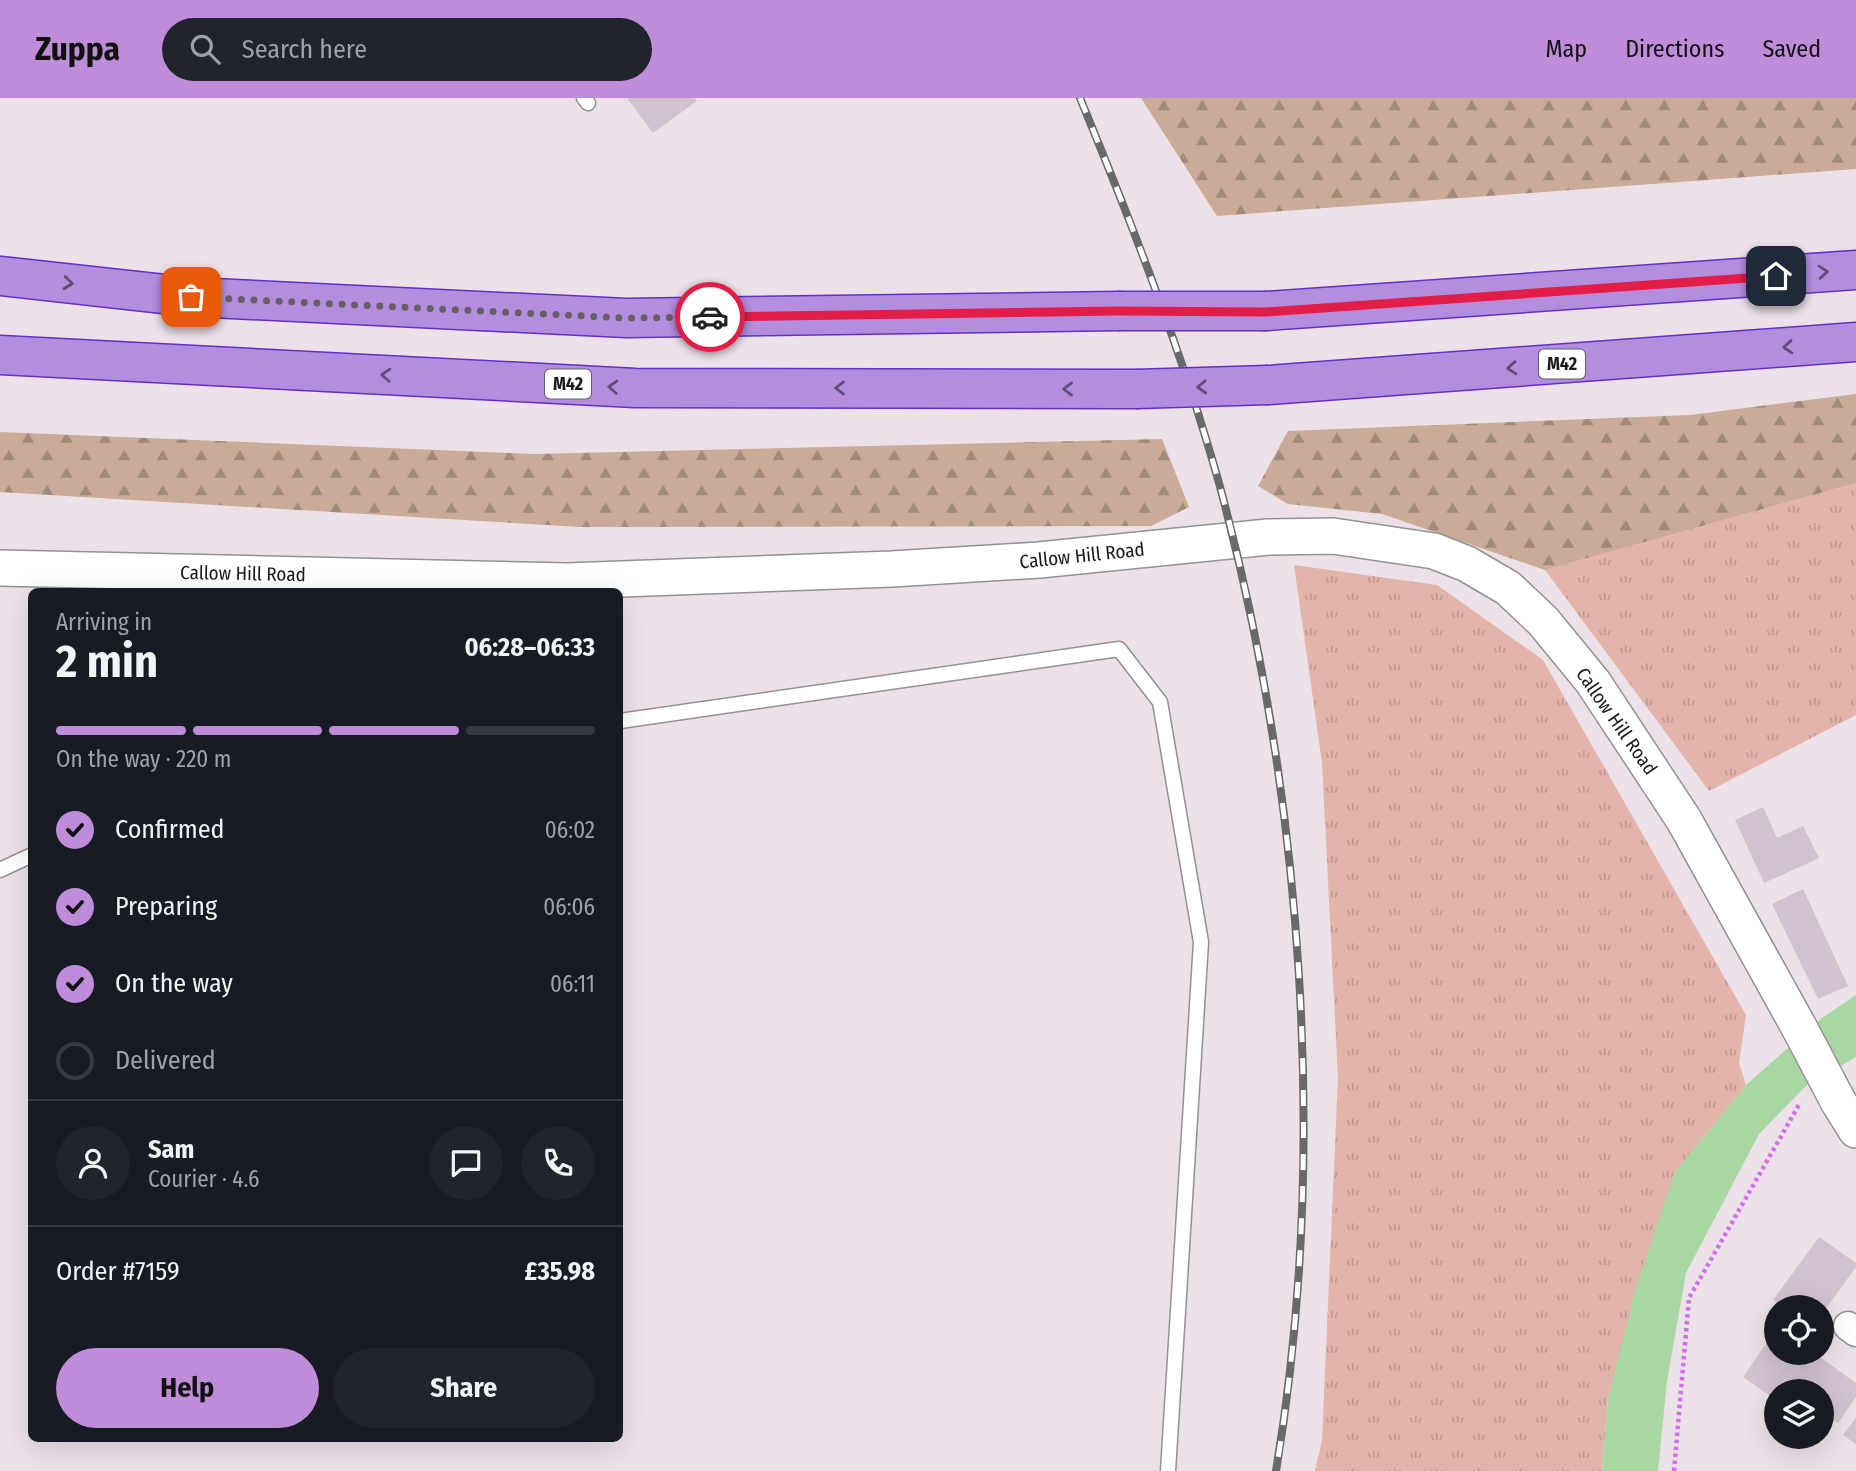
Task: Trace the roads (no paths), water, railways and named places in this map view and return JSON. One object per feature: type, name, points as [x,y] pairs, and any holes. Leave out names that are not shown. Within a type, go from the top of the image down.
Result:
[{"type":"highway","points":[[0,276],[191,297],[626,318],[1118,311],[1266,312],[1856,270]]},
{"type":"highway","name":"M42","points":[[0,355],[635,388],[1136,389],[1268,385],[1856,342]]},
{"type":"street","name":"Callow Hill Road","points":[[0,568],[518,585],[1039,560],[1268,537],[1333,536],[1434,551],[1467,564],[1508,588],[1543,621],[1593,682],[1684,820],[1847,1116]]},
{"type":"lane","points":[[623,721],[1119,649],[1160,702],[1200,942],[1168,1471]]},
{"type":"lane","points":[[0,870],[28,857]]},
{"type":"railway","points":[[1080,98],[1155,289],[1205,434],[1248,602],[1271,724],[1288,848],[1299,974],[1303,1101],[1301,1226],[1292,1350],[1276,1471]]}]
